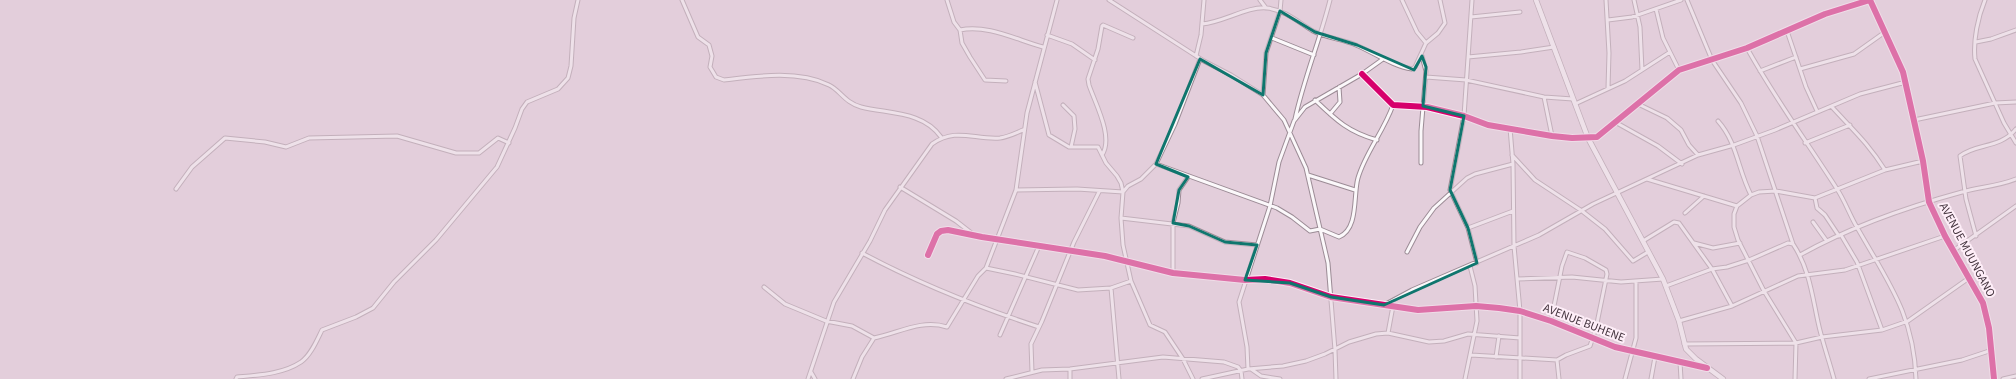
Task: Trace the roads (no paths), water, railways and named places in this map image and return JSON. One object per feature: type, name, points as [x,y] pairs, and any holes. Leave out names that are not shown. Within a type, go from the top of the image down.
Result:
[{"type":"main road","points":[[1536,0],[1588,138],[1663,279],[1679,321],[1684,344],[1691,354],[1723,379]]},
{"type":"street","points":[[236,379],[238,377],[275,373],[302,361],[316,344],[322,330],[356,317],[372,308],[394,282],[436,240],[497,167],[509,143],[522,109],[527,102],[558,88],[568,78],[572,61],[574,18],[578,0]]},
{"type":"street","points":[[682,0],[698,37],[709,45],[712,56],[710,67],[716,77],[724,80],[790,76],[816,81],[830,85],[843,98],[860,107],[898,112],[917,119],[932,127],[941,137]]},
{"type":"street","points":[[947,0],[954,22],[960,30],[962,43],[985,80],[1006,81]]},
{"type":"street","points":[[853,379],[862,357],[874,338],[924,324],[935,323],[947,327],[965,300],[978,276],[986,268],[1016,190],[1020,170],[1023,130],[1043,47],[1057,0]]},
{"type":"street","points":[[1109,0],[1200,59],[1263,95],[1284,120],[1308,175],[1328,263],[1336,379]]},
{"type":"street","points":[[1196,56],[1202,24],[1204,0]]},
{"type":"street","points":[[1260,0],[1266,8]]},
{"type":"street","points":[[1263,95],[1266,53],[1280,11],[1281,0]]},
{"type":"street","points":[[1249,369],[1247,347],[1239,305],[1245,280],[1270,206],[1280,162],[1294,121],[1300,97],[1322,34],[1330,0]]},
{"type":"street","points":[[1402,0],[1417,32],[1426,43]]},
{"type":"street","points":[[1202,24],[1225,20],[1254,9],[1266,8],[1280,11],[1322,34],[1357,45],[1383,59],[1412,69],[1416,67],[1422,56],[1426,43],[1438,33],[1445,23],[1440,0]]},
{"type":"street","points":[[1472,0],[1464,116],[1450,185],[1450,194],[1468,228],[1477,263]]},
{"type":"street","points":[[1606,0],[1608,20],[1608,88]]},
{"type":"street","points":[[1634,0],[1638,15],[1642,70]]},
{"type":"street","points":[[1608,20],[1638,15],[1681,0]]},
{"type":"street","points":[[1687,0],[1712,60],[1741,103],[1757,136],[1792,244],[1800,255],[1808,274],[1822,337],[1834,379]]},
{"type":"street","name":"AVENUE MUUNGANO","points":[[1787,31],[1825,14],[1870,0],[1903,72],[1906,82],[1924,161],[1929,202],[1953,251],[1977,290],[1985,309],[1992,350],[1994,379]]},
{"type":"street","points":[[1986,0],[1980,16],[1975,59],[1995,103],[2016,143]]},
{"type":"street","points":[[1656,9],[1659,29],[1679,70]]},
{"type":"street","points":[[1471,17],[1520,12]]},
{"type":"street","points":[[1102,155],[1106,144],[1103,122],[1090,90],[1088,79],[1095,60],[1103,25],[1133,38]]},
{"type":"street","points":[[960,30],[967,28],[986,30],[1043,47]]},
{"type":"street","points":[[1976,42],[1991,39],[2016,30]]},
{"type":"street","points":[[1362,74],[1393,105],[1423,107],[1464,116],[1488,125],[1552,136],[1588,138],[1601,135],[1679,70],[1747,48],[1787,31],[1806,87],[1817,111]]},
{"type":"street","points":[[1800,69],[1854,54],[1885,32]]},
{"type":"street","points":[[1047,35],[1072,44],[1095,60]]},
{"type":"street","points":[[1272,38],[1314,55]]},
{"type":"street","points":[[1468,57],[1554,47]]},
{"type":"street","points":[[1747,48],[1805,143],[1838,190],[1858,228],[1889,280],[1908,321],[1916,370],[1916,379]]},
{"type":"street","points":[[1426,78],[1466,80],[1574,102],[1607,91],[1608,88],[1625,81],[1670,52]]},
{"type":"street","points":[[1421,163],[1421,131],[1426,78],[1426,68],[1422,56]]},
{"type":"street","points":[[1760,71],[1796,57]]},
{"type":"street","points":[[1123,192],[1128,186],[1141,179],[1156,164],[1175,124],[1200,59]]},
{"type":"street","points":[[1294,121],[1305,107],[1362,74],[1383,59]]},
{"type":"street","points":[[1035,80],[1049,135],[1071,147],[1098,147],[1108,166],[1119,179],[1123,192],[1121,218],[1126,261],[1131,282],[1150,325],[1165,332],[1183,359],[1193,379]]},
{"type":"street","points":[[1384,305],[1412,290],[1539,235],[1582,210],[1618,192],[1698,156],[1734,146],[1817,111],[1832,107],[1860,94],[1906,82]]},
{"type":"street","points":[[1330,114],[1340,102],[1339,87]]},
{"type":"street","points":[[1544,97],[1552,136]]},
{"type":"street","points":[[1316,100],[1343,126],[1357,134],[1377,140]]},
{"type":"street","points":[[1914,120],[1995,103],[2016,102]]},
{"type":"street","points":[[1638,104],[1667,118],[1681,130],[1689,145],[1698,156]]},
{"type":"street","points":[[1063,105],[1074,116],[1075,128],[1071,147]]},
{"type":"street","points":[[1156,164],[1270,206],[1292,217],[1310,231],[1320,229],[1337,237],[1346,232],[1353,219],[1356,190],[1363,164],[1377,140],[1393,105]]},
{"type":"street","points":[[1832,107],[1873,150],[1885,170]]},
{"type":"street","points":[[1718,121],[1726,130],[1734,146],[1745,183],[1751,195]]},
{"type":"street","points":[[1615,122],[1658,146],[1682,164]]},
{"type":"street","points":[[1805,143],[1850,125]]},
{"type":"street","points":[[1510,128],[1513,164],[1514,246],[1520,311],[1520,379]]},
{"type":"street","points":[[1976,236],[1970,220],[1960,156],[2000,142],[2011,135],[2016,128]]},
{"type":"street","points":[[808,379],[826,321],[834,302],[885,210],[932,144],[941,137],[954,134],[1000,138],[1023,130]]},
{"type":"street","points":[[176,189],[192,167],[225,138],[265,142],[286,148],[309,138],[397,136],[456,153],[479,153],[498,138],[509,143]]},
{"type":"street","points":[[1512,155],[1535,180],[1582,210],[1605,229],[1633,262],[1648,252]]},
{"type":"street","points":[[1796,379],[1796,343],[1764,292],[1740,243],[1734,227],[1734,214],[1737,206],[1751,195],[1759,192],[1776,191],[1815,198],[1885,170],[1924,161]]},
{"type":"street","points":[[1407,252],[1434,208],[1471,176],[1513,164]]},
{"type":"street","points":[[1308,175],[1356,190]]},
{"type":"street","points":[[1173,273],[1173,223],[1179,190],[1188,177]]},
{"type":"street","points":[[1647,179],[1737,206]]},
{"type":"street","points":[[1800,255],[1826,240],[1929,202],[1965,191],[2016,179]]},
{"type":"street","points":[[900,187],[956,221],[974,236]]},
{"type":"street","points":[[1016,190],[1077,189],[1099,192],[1123,192]]},
{"type":"street","points":[[1032,372],[1031,344],[1070,251],[1099,192]]},
{"type":"street","points":[[1685,213],[1704,196]]},
{"type":"street","points":[[1815,198],[1817,208],[1825,214],[1840,235],[1858,266],[1882,330]]},
{"type":"street","points":[[1953,251],[2016,206]]},
{"type":"street","points":[[1468,228],[1513,211]]},
{"type":"street","points":[[1121,218],[1189,226],[1225,242],[1257,245]]},
{"type":"street","points":[[1642,241],[1676,222],[1694,243],[1712,269],[1732,306]]},
{"type":"street","points":[[1813,222],[1826,240]]},
{"type":"street","name":"AVENUE BUHENE","points":[[928,255],[933,239],[941,231],[948,230],[974,236],[1105,256],[1173,273],[1245,280],[1265,279],[1290,283],[1331,297],[1418,310],[1476,306],[1520,311],[1574,329],[1592,340],[1632,352],[1707,368]]},
{"type":"street","points":[[1679,321],[1732,306],[1764,292],[1788,279],[1808,274],[1845,270],[1945,236]]},
{"type":"street","points":[[1694,243],[1713,248],[1740,243]]},
{"type":"street","points":[[1666,286],[1712,269],[1749,260],[1786,244],[1792,244]]},
{"type":"street","points":[[1000,335],[1039,246]]},
{"type":"street","points":[[1471,355],[1557,360],[1590,346],[1607,272],[1585,258],[1567,252],[1559,277],[1551,321]]},
{"type":"street","points":[[862,253],[927,285],[1008,317],[1039,327]]},
{"type":"street","points":[[1465,379],[1477,321],[1474,286],[1470,266]]},
{"type":"street","points":[[986,268],[1078,290],[1111,288],[1131,282]]},
{"type":"street","points":[[1517,279],[1559,277],[1605,281],[1663,279]]},
{"type":"street","points":[[1684,344],[1796,343],[1822,337],[1882,330],[1908,321],[1969,278]]},
{"type":"street","points":[[1624,379],[1636,338],[1636,281]]},
{"type":"street","points":[[764,287],[782,302],[826,321],[852,326],[874,338]]},
{"type":"street","points":[[1111,288],[1119,379]]},
{"type":"street","points":[[1388,333],[1394,306]]},
{"type":"street","points":[[1202,379],[1241,370],[1286,366],[1306,361],[1363,337],[1388,333],[1429,342],[1444,341],[1468,334],[1520,338]]},
{"type":"street","points":[[1496,357],[1499,336]]},
{"type":"street","points":[[1870,379],[1962,360],[1992,350]]},
{"type":"street","points":[[1006,379],[1032,372],[1070,369],[1163,357],[1224,362],[1238,367],[1241,370],[1242,379]]},
{"type":"street","points":[[1651,379],[1655,357]]},
{"type":"street","points":[[1557,360],[1559,379]]},
{"type":"street","points":[[1680,362],[1681,379]]},
{"type":"street","points":[[1070,369],[1070,379]]},
{"type":"street","points":[[1249,369],[1261,376],[1280,379]]},
{"type":"street","points":[[811,372],[815,379]]},
{"type":"street","points":[[2003,379],[2016,376]]}]
